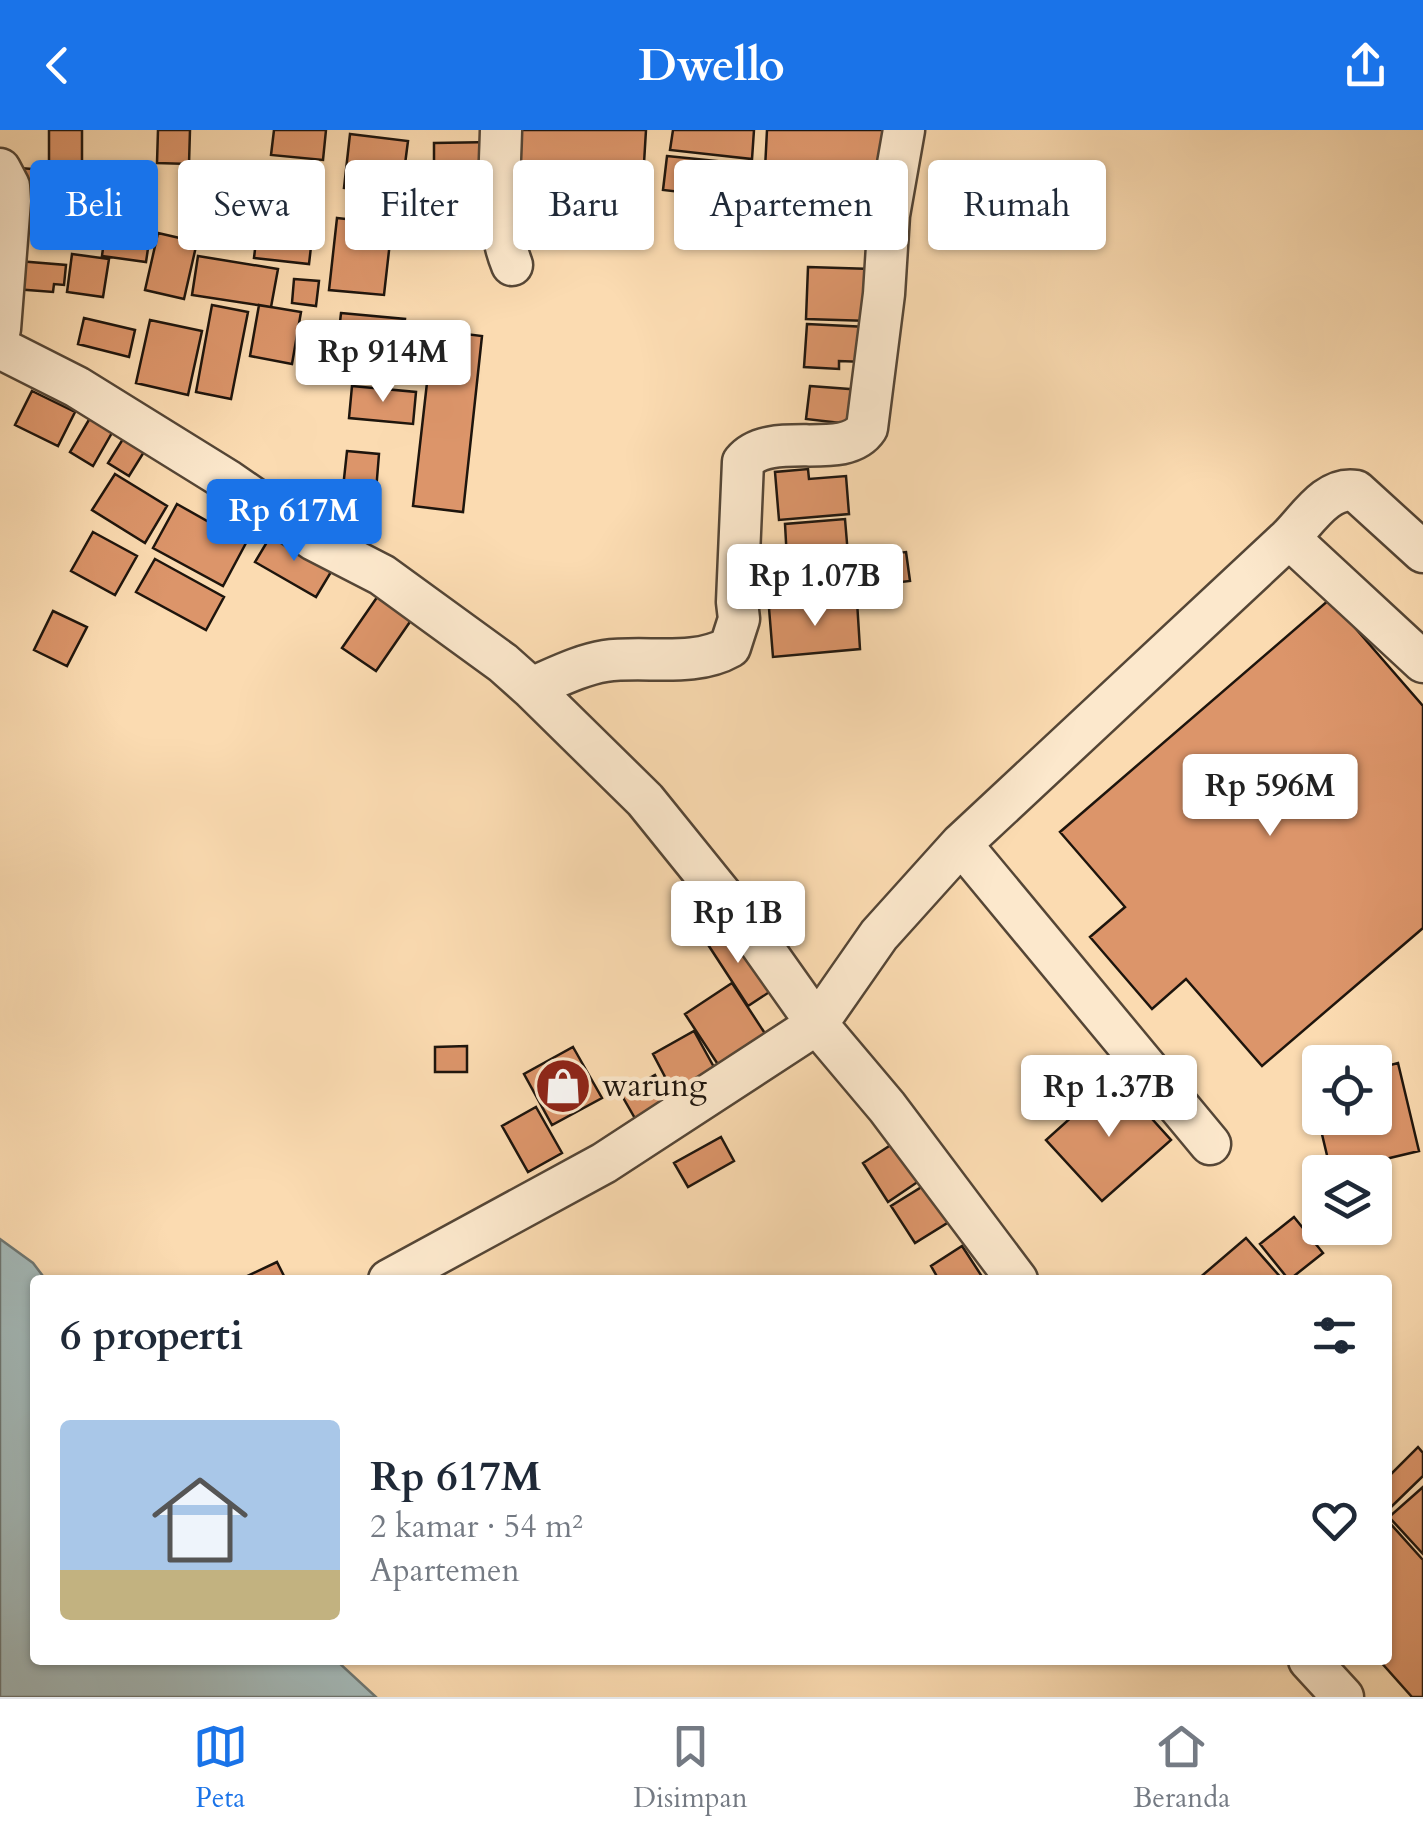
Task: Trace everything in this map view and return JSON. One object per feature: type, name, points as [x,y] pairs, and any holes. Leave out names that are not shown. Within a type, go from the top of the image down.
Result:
[{"type":"street","points":[[502,130],[499,215],[502,242],[512,264]]},
{"type":"street","points":[[531,688],[604,662],[700,657],[730,646],[739,619],[743,462],[758,449],[852,441],[867,428],[884,294],[888,215],[904,130]]},
{"type":"street","points":[[0,169],[9,186],[10,201],[0,329]]},
{"type":"street","points":[[0,348],[77,387],[314,540],[382,575],[531,688],[645,800],[754,934],[816,1024],[888,1107],[1013,1275]]},
{"type":"street","points":[[397,1275],[604,1163],[816,1024],[879,935],[961,844],[1289,538],[1332,493],[1343,489],[1356,491],[1423,552]]},
{"type":"street","points":[[1289,538],[1423,662]]},
{"type":"street","points":[[961,844],[1210,1144]]},
{"type":"street","points":[[1313,1665],[1343,1697]]},
{"type":"shaded area","points":[[0,1239],[33,1263],[42,1275],[30,1275],[30,1665],[341,1665],[376,1697],[0,1697]]},
{"type":"building","points":[[49,130],[82,130],[82,160],[49,160]]},
{"type":"building","points":[[158,130],[190,130],[189,160],[178,160],[178,164],[157,160]]},
{"type":"building","points":[[274,130],[326,130],[323,160],[271,155]]},
{"type":"building","points":[[510,130],[646,130],[644,160],[513,160],[513,172],[507,172]]},
{"type":"building","points":[[673,130],[754,130],[752,159],[670,150]]},
{"type":"building","points":[[767,130],[889,130],[887,160],[765,160]]},
{"type":"building","points":[[350,134],[408,141],[406,160],[347,160]]},
{"type":"building","points":[[493,142],[493,160],[434,160],[434,143]]},
{"type":"building","points":[[667,156],[707,160],[674,160],[674,191],[663,190]]},
{"type":"building","points":[[19,168],[30,169],[30,215],[15,214]]},
{"type":"building","points":[[337,218],[345,219],[345,250],[389,250],[384,295],[329,290]]},
{"type":"building","points":[[158,233],[178,238],[178,250],[195,250],[184,299],[145,290],[154,250],[158,250]]},
{"type":"building","points":[[103,250],[148,250],[146,262],[102,256]]},
{"type":"building","points":[[255,250],[311,250],[309,264],[254,258]]},
{"type":"building","points":[[72,254],[109,259],[103,297],[67,292]]},
{"type":"building","points":[[198,256],[278,269],[271,307],[192,295]]},
{"type":"building","points":[[18,261],[66,265],[64,285],[54,284],[53,292],[15,289]]},
{"type":"building","points":[[808,267],[872,269],[870,321],[806,319]]},
{"type":"building","points":[[294,279],[319,281],[316,306],[292,303]]},
{"type":"building","points":[[212,305],[248,312],[231,399],[196,392]]},
{"type":"building","points":[[259,305],[301,312],[292,364],[250,356]]},
{"type":"building","points":[[341,313],[405,319],[402,346],[338,340]]},
{"type":"building","points":[[84,318],[135,330],[129,357],[78,344]]},
{"type":"building","points":[[150,320],[202,331],[188,395],[136,383]]},
{"type":"building","points":[[807,324],[867,327],[865,362],[839,361],[839,369],[804,367]]},
{"type":"building","points":[[433,330],[482,336],[463,512],[413,506]]},
{"type":"building","points":[[352,386],[416,392],[413,424],[349,418]]},
{"type":"building","points":[[810,386],[862,390],[858,425],[806,419]]},
{"type":"building","points":[[32,391],[75,412],[58,446],[15,425]]},
{"type":"building","points":[[90,418],[113,431],[93,466],[70,452]]},
{"type":"building","points":[[123,439],[144,452],[129,476],[108,463]]},
{"type":"building","points":[[347,451],[379,454],[376,491],[343,488]]},
{"type":"building","points":[[808,469],[809,479],[846,476],[849,514],[779,520],[775,472]]},
{"type":"building","points":[[115,474],[167,506],[145,543],[92,510]]},
{"type":"building","points":[[177,504],[246,543],[223,586],[153,548]]},
{"type":"building","points":[[845,519],[848,555],[787,560],[785,524]]},
{"type":"building","points":[[93,532],[137,556],[115,595],[71,571]]},
{"type":"building","points":[[273,532],[334,567],[316,597],[255,562]]},
{"type":"building","points":[[906,552],[910,581],[788,595],[784,565]]},
{"type":"building","points":[[155,559],[224,597],[206,630],[136,592]]},
{"type":"building","points":[[380,593],[414,616],[376,671],[342,648]]},
{"type":"building","points":[[1330,599],[1423,706],[1423,928],[1262,1066],[1186,979],[1152,1009],[1090,937],[1125,907],[1060,832]]},
{"type":"building","points":[[857,601],[860,649],[773,657],[769,608]]},
{"type":"building","points":[[53,611],[87,627],[67,666],[34,650]]},
{"type":"building","points":[[728,925],[771,991],[748,1006],[705,940]]},
{"type":"building","points":[[732,983],[766,1035],[719,1066],[685,1014]]},
{"type":"building","points":[[694,1031],[715,1069],[673,1092],[653,1054]]},
{"type":"building","points":[[467,1046],[467,1072],[435,1072],[435,1047]]},
{"type":"building","name":"warung","points":[[573,1047],[602,1098],[552,1125],[524,1074]]},
{"type":"building","points":[[1398,1063],[1419,1151],[1392,1157],[1327,1155],[1322,1135],[1392,1135],[1392,1065]]},
{"type":"building","points":[[655,1075],[674,1109],[640,1127],[621,1094]]},
{"type":"building","points":[[1115,1078],[1171,1140],[1102,1201],[1046,1140]]},
{"type":"building","name":"warung","points":[[536,1107],[562,1153],[528,1172],[502,1126]]},
{"type":"building","points":[[721,1137],[734,1161],[688,1187],[674,1163]]},
{"type":"building","points":[[897,1141],[922,1179],[888,1202],[863,1163]]},
{"type":"building","points":[[928,1183],[952,1220],[915,1243],[891,1206]]},
{"type":"building","points":[[1294,1217],[1302,1227],[1302,1245],[1317,1245],[1323,1253],[1295,1275],[1285,1275],[1260,1244]]},
{"type":"building","points":[[1246,1238],[1279,1275],[1203,1275]]},
{"type":"building","points":[[962,1246],[981,1275],[936,1275],[931,1266]]},
{"type":"building","points":[[277,1262],[284,1275],[249,1275]]},
{"type":"building","points":[[1418,1447],[1423,1453],[1423,1476],[1392,1506],[1392,1473]]},
{"type":"building","points":[[1423,1487],[1423,1554],[1392,1520],[1392,1514]]},
{"type":"building","points":[[1392,1525],[1423,1560],[1423,1697],[1412,1697],[1383,1665],[1392,1665]]},
{"type":"place","name":"warung","points":[[563,1086]]}]
